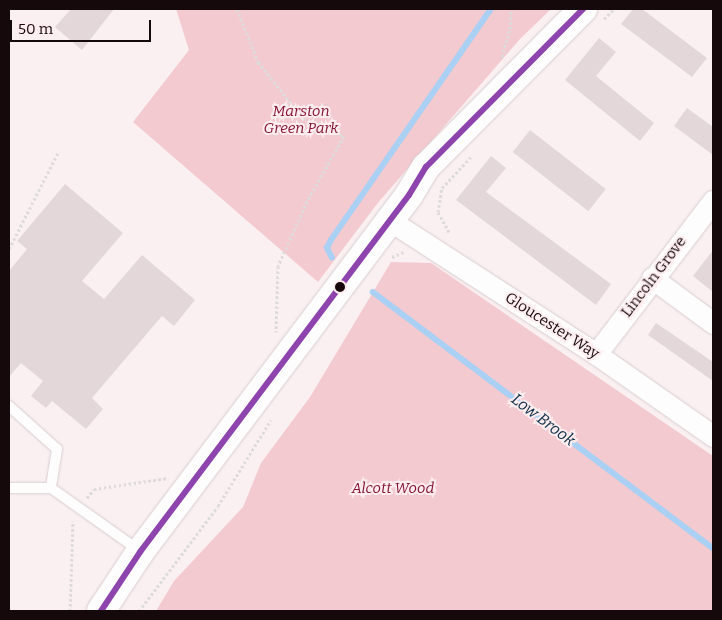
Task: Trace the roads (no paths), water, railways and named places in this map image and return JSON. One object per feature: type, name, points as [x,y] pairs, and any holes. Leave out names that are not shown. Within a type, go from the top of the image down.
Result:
[{"type":"street","points":[[102,611],[140,552],[408,195],[435,175],[451,156],[465,131],[508,82],[583,9]]},
{"type":"street","name":"Lincoln Grove","points":[[596,354],[652,278],[713,201]]},
{"type":"street","name":"Gloucester Way","points":[[389,220],[596,354],[713,436]]},
{"type":"street","points":[[652,278],[713,323]]},
{"type":"lane","points":[[9,406],[57,449],[51,488]]},
{"type":"lane","points":[[9,488],[51,488],[140,552]]},
{"type":"waterway","name":"Low Brook","points":[[332,258],[327,248],[331,240],[491,9]]},
{"type":"waterway","name":"Low Brook","points":[[373,292],[713,548]]},
{"type":"park label","name":"Marston Green Park","points":[[301,120]]},
{"type":"park label","name":"Alcott Wood","points":[[393,489]]}]
